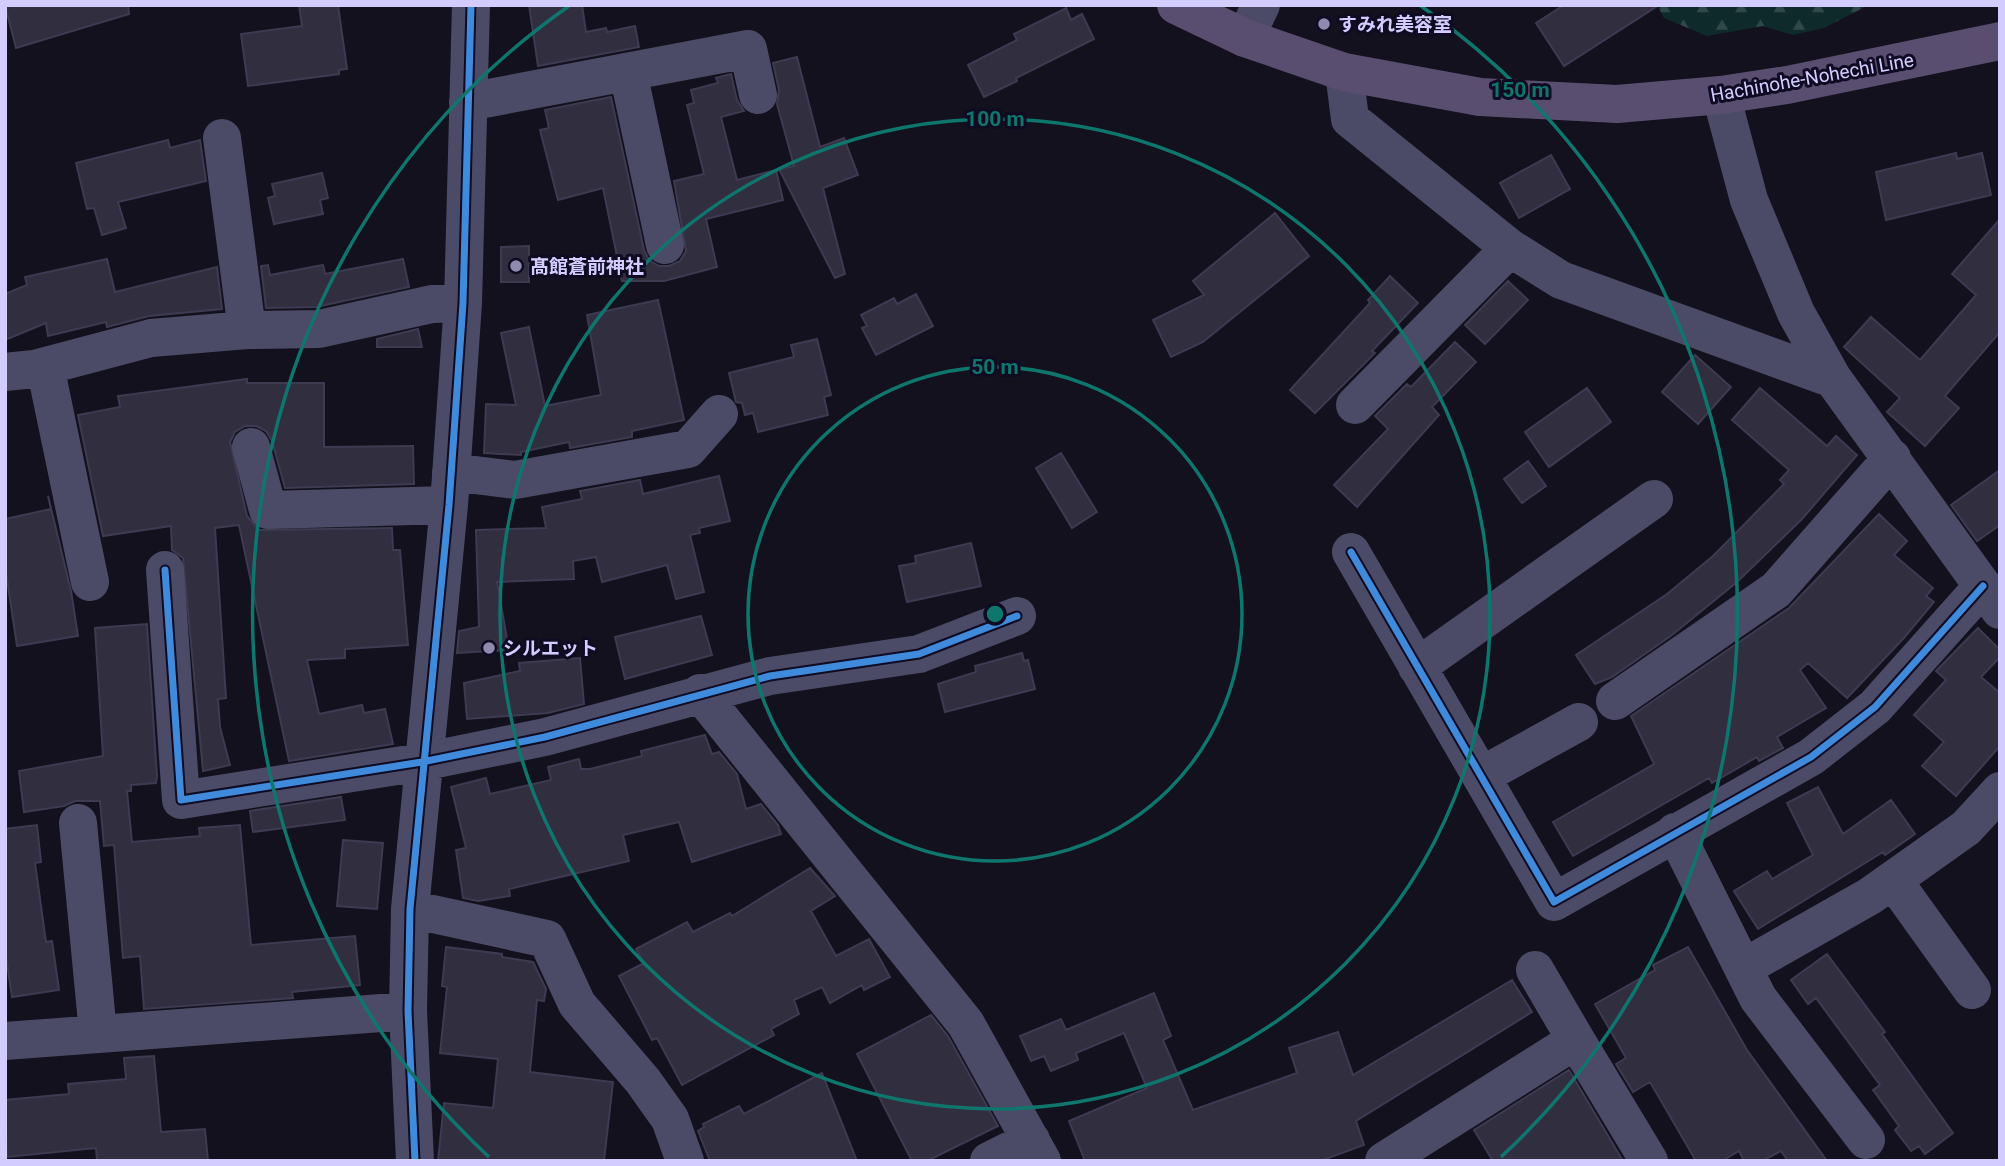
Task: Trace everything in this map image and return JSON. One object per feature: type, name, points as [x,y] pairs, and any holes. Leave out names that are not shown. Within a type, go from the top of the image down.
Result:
[{"type":"main road","name":"Hachinohe-Nohechi Line","points":[[1176,5],[1253,22],[1344,72],[1480,97],[1617,104],[1721,95],[1787,85],[2000,41]]},
{"type":"street","points":[[415,1161],[408,1012],[410,909],[450,488],[463,303],[471,5]]},
{"type":"street","points":[[468,102],[748,49],[758,95]]},
{"type":"street","points":[[628,72],[665,245]]},
{"type":"street","points":[[1344,72],[1350,119],[1510,248],[1561,280],[1833,379]]},
{"type":"street","points":[[1351,552],[1554,902],[1811,757],[1864,715],[1989,581],[1833,379],[1772,261],[1749,200],[1721,95]]},
{"type":"street","points":[[222,138],[247,330]]},
{"type":"street","points":[[1355,405],[1510,248]]},
{"type":"street","points":[[5,372],[45,366],[151,338],[247,330],[319,329],[432,304],[463,303]]},
{"type":"street","points":[[45,366],[90,582]]},
{"type":"street","points":[[251,447],[268,510],[515,480],[688,449],[719,414]]},
{"type":"street","points":[[1615,701],[1776,590],[1892,458]]},
{"type":"street","points":[[1418,667],[1654,499]]},
{"type":"street","points":[[165,570],[181,800],[422,762],[545,737],[770,676],[919,654],[1017,616]]},
{"type":"street","points":[[700,693],[966,1024],[1036,1151],[989,1161]]},
{"type":"street","points":[[1481,776],[1578,722]]},
{"type":"street","points":[[1743,968],[1893,880],[1966,828],[2000,791]]},
{"type":"street","points":[[78,823],[98,1033]]},
{"type":"street","points":[[1675,832],[1758,998],[1866,1140]]},
{"type":"street","points":[[1893,880],[1972,990]]},
{"type":"street","points":[[410,909],[547,939],[578,1004],[670,1119],[685,1161]]},
{"type":"street","points":[[1535,970],[1649,1161]]},
{"type":"street","points":[[5,1041],[408,1012]]},
{"type":"street","points":[[1408,1154],[1576,1040]]},
{"type":"green space","points":[[1657,5],[1869,5],[1824,28],[1793,35],[1763,26],[1707,36],[1664,18]]},
{"type":"building","points":[[5,5],[128,5],[129,14],[16,48]]},
{"type":"building","points":[[299,5],[338,5],[347,69],[339,70],[339,74],[248,86],[241,34],[302,26]]},
{"type":"building","points":[[529,5],[582,5],[586,32],[606,28],[607,32],[635,26],[639,47],[538,66]]},
{"type":"building","points":[[1564,5],[1659,5],[1564,66],[1536,23]]},
{"type":"building","points":[[1066,8],[1071,20],[1082,14],[1094,39],[984,97],[968,65],[1017,40],[1014,34]]},
{"type":"building","points":[[797,57],[820,147],[844,138],[858,175],[823,188],[845,274],[835,278],[779,169],[794,166],[777,104],[779,90],[773,63]]},
{"type":"building","points":[[731,74],[737,100],[744,111],[721,117],[737,180],[776,170],[783,200],[706,219],[717,267],[664,281],[622,281],[603,188],[558,200],[540,130],[549,128],[545,110],[611,97],[644,250],[649,260],[659,266],[669,266],[680,261],[686,251],[674,181],[704,174],[687,105],[694,103],[691,90],[718,83],[716,78]]},
{"type":"building","points":[[168,140],[170,148],[200,140],[206,181],[118,202],[126,228],[102,235],[94,208],[87,209],[76,163]]},
{"type":"building","points":[[1956,153],[1957,159],[1982,153],[1991,195],[1886,220],[1876,172]]},
{"type":"building","points":[[1551,155],[1570,189],[1519,218],[1500,183]]},
{"type":"building","points":[[322,173],[328,198],[320,200],[323,214],[274,224],[268,198],[275,196],[272,184]]},
{"type":"building","points":[[1275,213],[1309,256],[1203,342],[1171,357],[1153,320],[1204,295],[1193,281]]},
{"type":"building","points":[[2000,219],[2000,332],[1945,396],[1959,408],[1925,446],[1887,412],[1900,398],[1844,347],[1871,317],[1920,360],[1976,295],[1952,274]]},
{"type":"building","points":[[529,246],[529,282],[501,282],[501,247]]},
{"type":"building","points":[[107,259],[115,292],[217,267],[222,309],[149,316],[107,327],[106,322],[48,336],[46,323],[5,340],[5,294],[27,285],[25,277]]},
{"type":"building","points":[[403,259],[409,287],[316,307],[266,308],[261,266],[268,265],[270,275],[323,265],[325,274]]},
{"type":"building","points":[[1390,276],[1418,303],[1372,351],[1375,353],[1315,413],[1290,390],[1370,303],[1368,300]]},
{"type":"building","points":[[1508,281],[1528,300],[1485,344],[1465,325]]},
{"type":"building","points":[[916,294],[933,326],[876,355],[862,328],[867,326],[861,315],[894,298],[897,304]]},
{"type":"building","points":[[658,300],[684,420],[632,431],[632,437],[570,448],[569,442],[521,452],[521,455],[484,453],[486,404],[516,405],[501,333],[529,327],[545,406],[601,395],[587,315]]},
{"type":"building","points":[[418,329],[422,347],[377,347],[377,339]]},
{"type":"building","points":[[817,339],[831,395],[824,397],[828,415],[758,432],[753,413],[745,415],[742,403],[736,402],[729,373],[794,357],[791,345]]},
{"type":"building","points":[[1455,342],[1476,362],[1432,407],[1439,415],[1357,507],[1334,485],[1388,429],[1375,416],[1407,384],[1411,387]]},
{"type":"building","points":[[1695,355],[1731,387],[1698,424],[1662,392]]},
{"type":"building","points":[[247,379],[247,383],[324,383],[324,447],[413,446],[414,484],[285,488],[272,441],[266,431],[256,426],[245,426],[235,432],[230,442],[247,516],[259,530],[392,528],[393,550],[400,550],[408,645],[345,649],[345,658],[307,660],[319,714],[362,705],[364,713],[385,709],[393,744],[289,761],[239,525],[215,528],[226,698],[218,699],[220,727],[230,765],[203,771],[183,558],[172,550],[171,526],[103,536],[78,415],[120,407],[118,396]]},
{"type":"building","points":[[1587,388],[1611,422],[1549,467],[1525,432]]},
{"type":"building","points":[[1760,388],[1827,446],[1836,436],[1857,455],[1802,519],[1737,582],[1672,635],[1612,677],[1595,684],[1576,655],[1667,594],[1713,556],[1784,484],[1780,480],[1789,470],[1732,420]]},
{"type":"building","points":[[1061,453],[1097,512],[1072,528],[1036,468]]},
{"type":"building","points":[[1528,461],[1546,486],[1522,503],[1504,479]]},
{"type":"building","points":[[2000,470],[2000,525],[1977,541],[1951,505]]},
{"type":"building","points":[[719,476],[730,521],[699,528],[700,533],[690,535],[704,592],[676,599],[667,565],[602,582],[596,557],[573,561],[574,579],[497,582],[509,650],[457,653],[459,631],[479,627],[476,530],[546,528],[542,507],[582,499],[580,491],[640,480],[643,494]]},
{"type":"building","points":[[48,496],[71,591],[78,636],[17,646],[5,566],[5,519],[51,509]]},
{"type":"building","points":[[1879,514],[1907,541],[1894,555],[1933,588],[1926,596],[1934,602],[1903,639],[1847,698],[1808,663],[1800,670],[1826,708],[1777,737],[1783,748],[1759,761],[1757,757],[1712,783],[1709,778],[1573,856],[1553,822],[1654,764],[1631,716],[1789,608]]},
{"type":"building","points":[[971,543],[981,586],[907,602],[899,566],[916,563],[915,556]]},
{"type":"building","points":[[701,616],[712,655],[625,679],[615,637]]},
{"type":"building","points":[[147,624],[157,776],[156,783],[131,785],[131,791],[127,791],[132,842],[200,836],[199,828],[240,825],[251,945],[355,936],[360,985],[292,992],[293,998],[144,1009],[140,956],[123,958],[114,845],[104,846],[100,801],[75,801],[64,806],[24,812],[19,771],[103,756],[95,628]]},
{"type":"building","points":[[1978,628],[2000,650],[2000,657],[1981,677],[2000,693],[2000,746],[1956,796],[1922,766],[1944,742],[1914,715],[1946,680],[1936,671]]},
{"type":"building","points":[[1022,653],[1024,661],[1028,660],[1035,689],[945,712],[938,684],[976,672],[975,666]]},
{"type":"building","points":[[580,658],[584,704],[548,713],[467,719],[464,683],[520,671],[519,663]]},
{"type":"building","points":[[705,735],[712,754],[719,752],[737,774],[746,809],[761,804],[778,825],[781,834],[692,862],[679,822],[623,835],[629,861],[509,889],[510,896],[478,901],[463,898],[456,850],[466,848],[451,787],[486,778],[490,794],[551,780],[548,767],[579,759],[581,769],[590,769],[642,756],[641,751]]},
{"type":"building","points":[[1818,787],[1843,834],[1891,800],[1915,834],[1885,855],[1883,852],[1758,929],[1734,891],[1767,871],[1772,879],[1813,855],[1787,803]]},
{"type":"building","points":[[341,797],[345,820],[253,832],[250,811]]},
{"type":"building","points":[[37,825],[41,862],[35,863],[46,942],[52,941],[59,990],[12,997],[5,950],[5,829]]},
{"type":"building","points":[[343,840],[383,843],[377,909],[337,906]]},
{"type":"building","points":[[810,868],[835,896],[811,911],[836,956],[869,939],[890,977],[864,990],[862,985],[830,1003],[822,987],[794,1000],[799,1014],[771,1029],[774,1035],[682,1085],[657,1038],[652,1040],[619,976],[644,963],[636,949],[687,922],[693,932],[730,913],[732,916]]},
{"type":"building","points":[[446,947],[502,954],[502,957],[533,962],[546,989],[544,1001],[537,1000],[530,1072],[613,1082],[604,1161],[438,1161],[444,1103],[493,1108],[498,1059],[440,1053],[447,987],[442,986]]},
{"type":"building","points":[[1688,947],[1747,1050],[1827,1161],[1788,1161],[1781,1151],[1762,1161],[1744,1161],[1739,1151],[1722,1161],[1696,1161],[1650,1082],[1633,1092],[1616,1064],[1626,1058],[1595,1004],[1655,970],[1653,965]]},
{"type":"building","points":[[1827,954],[1885,1032],[1882,1034],[1953,1133],[1925,1154],[1919,1146],[1911,1151],[1895,1130],[1899,1126],[1873,1090],[1880,1085],[1816,998],[1808,1004],[1791,980]]},
{"type":"building","points":[[1512,980],[1532,1012],[1356,1121],[1364,1145],[1320,1161],[1085,1161],[1069,1121],[1147,1088],[1124,1033],[1076,1053],[1078,1060],[1051,1071],[1044,1056],[1031,1061],[1020,1036],[1061,1019],[1066,1030],[1154,993],[1171,1036],[1163,1040],[1193,1110],[1297,1073],[1289,1048],[1338,1032],[1353,1075]]},
{"type":"building","points":[[931,1015],[948,1036],[998,1126],[927,1161],[912,1161],[857,1054]]},
{"type":"building","points":[[154,1056],[161,1132],[205,1129],[208,1161],[97,1161],[96,1148],[7,1157],[5,1100],[69,1094],[68,1084],[126,1079],[124,1058]]},
{"type":"building","points":[[1569,1070],[1623,1161],[1493,1161],[1474,1130]]},
{"type":"building","points":[[822,1073],[857,1161],[710,1161],[698,1131],[704,1127],[703,1124],[739,1106],[744,1114]]},
{"type":"cycle path","points":[[415,1161],[408,1011],[410,909],[449,505],[463,303],[471,5]]},
{"type":"cycle path","points":[[1351,552],[1554,902],[1811,757],[1875,707],[1983,586]]},
{"type":"cycle path","points":[[165,570],[181,800],[422,762],[545,737],[770,676],[919,654],[1017,616]]},
{"type":"place","name":"すみれ美容室","points":[[1324,24]]},
{"type":"place","name":"髙館蒼前神社","points":[[516,266]]},
{"type":"place","name":"シルエット","points":[[489,648]]}]
